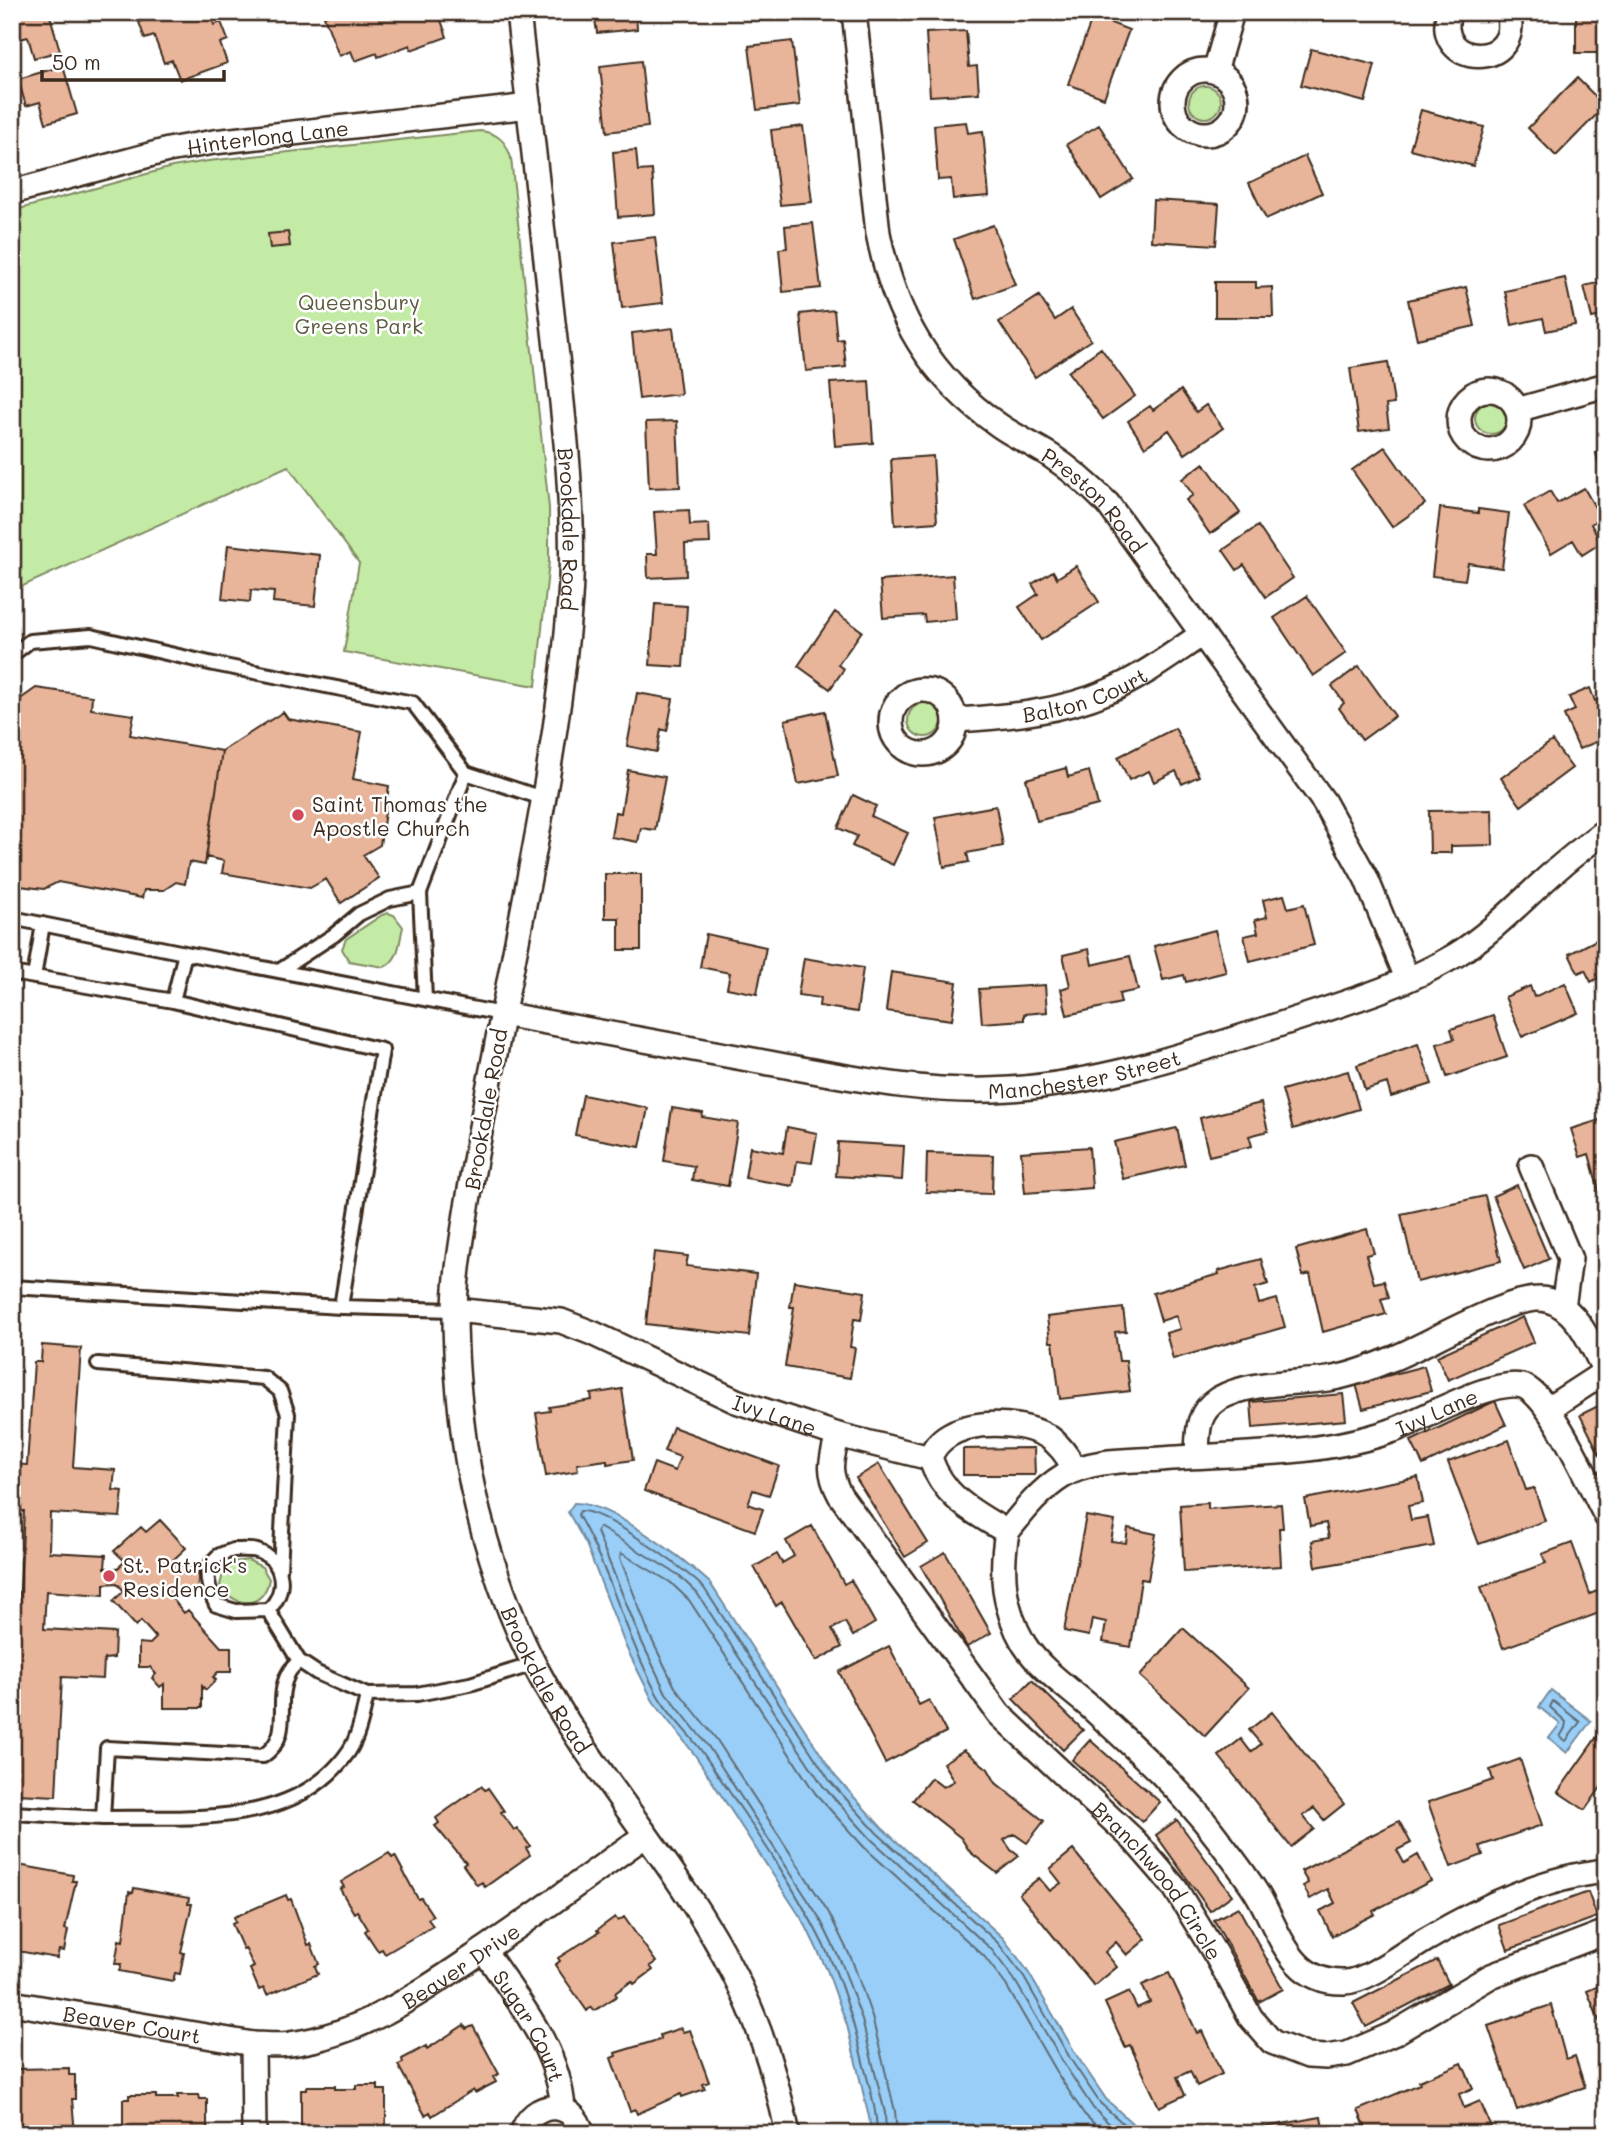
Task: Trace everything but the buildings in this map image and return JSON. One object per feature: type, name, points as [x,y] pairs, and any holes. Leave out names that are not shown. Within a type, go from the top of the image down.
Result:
[{"type":"street","name":"Brookdale Road","points":[[518,12],[561,387],[569,494],[570,595],[558,704],[474,1163],[459,1264],[455,1310],[458,1382],[469,1466],[482,1526],[503,1589],[534,1664],[566,1720],[689,1898],[734,1974],[758,2029],[782,2105],[788,2134]]},
{"type":"street","name":"Preston Road","points":[[854,12],[878,233],[884,265],[904,320],[919,346],[957,391],[1001,427],[1071,470],[1108,504],[1324,802],[1366,878],[1407,978]]},
{"type":"street","points":[[1215,71],[1232,12]]},
{"type":"street","points":[[1447,13],[1452,44],[1469,56],[1480,57],[1499,50],[1506,41],[1510,32],[1508,12]]},
{"type":"street","name":"Hinterlong Lane","points":[[12,192],[168,150],[214,142],[529,106]]},
{"type":"street","points":[[1517,410],[1606,385]]},
{"type":"street","name":"Balton Court","points":[[955,720],[1032,712],[1073,704],[1108,692],[1145,673],[1201,635]]},
{"type":"street","name":"Manchester Street","points":[[502,1014],[883,1084],[941,1089],[1010,1089],[1079,1081],[1188,1054],[1351,1001],[1460,953],[1606,830]]},
{"type":"street","points":[[1531,1166],[1570,1259],[1563,1307]]},
{"type":"street","points":[[1197,1456],[1198,1424],[1201,1415],[1219,1399],[1266,1385],[1330,1379],[1353,1373],[1391,1360],[1516,1303],[1534,1298],[1547,1299],[1563,1307],[1580,1326],[1605,1372],[1548,1409]]},
{"type":"street","name":"Ivy Lane","points":[[455,1310],[561,1321],[736,1401],[838,1435],[930,1458]]},
{"type":"street","name":"Ivy Lane","points":[[1007,1532],[1050,1485],[1076,1470],[1116,1462],[1299,1449],[1348,1442],[1389,1432],[1477,1393],[1513,1384],[1525,1387],[1548,1409],[1606,1516]]},
{"type":"street","points":[[1076,1470],[1051,1438],[1018,1424],[987,1423],[950,1435],[933,1448],[930,1458],[936,1475],[956,1500],[1007,1532],[1002,1580],[1007,1605],[1027,1647],[1050,1672],[1166,1777],[1195,1808],[1257,1893],[1287,1952],[1297,1964],[1313,1975],[1347,1982],[1367,1975],[1426,1939],[1493,1904],[1539,1887],[1606,1871]]},
{"type":"street","name":"Branchwood Circle","points":[[838,1435],[830,1466],[832,1479],[840,1495],[999,1714],[1133,1839],[1175,1888],[1251,2018],[1272,2042],[1308,2056],[1347,2054],[1393,2034],[1491,1976],[1606,1931]]},
{"type":"street","name":"Beaver Drive","points":[[253,2044],[309,2041],[367,2020],[434,1983],[646,1836]]},
{"type":"street","name":"Sugar Court","points":[[484,1950],[534,2025],[551,2056],[559,2080],[563,2109]]},
{"type":"street","name":"Beaver Court","points":[[12,2003],[253,2044]]},
{"type":"street","points":[[253,2044],[254,2134]]},
{"type":"street","name":"Sugar Court","points":[[522,2134],[525,2122],[532,2114],[542,2109],[563,2109],[578,2121],[582,2134]]},
{"type":"lane","points":[[12,655],[30,642],[91,636],[214,664],[413,703],[466,773],[542,797]]},
{"type":"lane","points":[[425,999],[420,893],[466,773]]},
{"type":"lane","points":[[279,971],[334,935],[359,914],[390,898],[420,893]]},
{"type":"lane","points":[[12,918],[502,1014]]},
{"type":"lane","points":[[34,977],[43,924]]},
{"type":"lane","points":[[173,1001],[185,953]]},
{"type":"lane","points":[[12,973],[173,1001],[382,1050],[341,1307]]},
{"type":"lane","points":[[12,1287],[341,1307],[455,1310]]},
{"type":"lane","points":[[98,1364],[264,1378],[280,1391],[288,1413],[281,1591],[268,1610],[236,1611],[216,1605],[207,1586],[209,1571],[216,1557],[233,1550],[255,1550],[271,1558],[280,1570]]},
{"type":"lane","points":[[268,1610],[299,1661],[317,1673],[367,1695],[417,1694],[470,1684],[534,1664]]},
{"type":"lane","points":[[103,1818],[107,1748],[263,1756],[274,1749],[281,1736],[288,1674],[299,1661]]},
{"type":"lane","points":[[12,1813],[103,1818],[208,1816],[286,1803],[310,1790],[330,1774],[350,1749],[367,1695]]},
{"type":"green space","points":[[1205,86],[1216,91],[1221,102],[1216,113],[1205,118],[1194,113],[1189,102],[1194,91]]},
{"type":"green space","name":"Queensbury Greens Park","points":[[480,131],[500,139],[511,158],[549,508],[549,561],[536,686],[344,652],[359,563],[288,466],[12,591],[12,211],[172,167]]},
{"type":"green space","points":[[1491,402],[1502,407],[1507,418],[1502,429],[1491,434],[1480,429],[1475,418],[1480,407]]},
{"type":"green space","points":[[925,703],[937,708],[942,720],[937,732],[925,737],[913,732],[908,720],[913,708]]},
{"type":"green space","points":[[388,913],[394,915],[403,927],[393,960],[384,967],[349,961],[342,949],[346,939]]},
{"type":"green space","points":[[248,1560],[262,1567],[269,1579],[261,1596],[255,1600],[241,1602],[226,1593],[220,1585],[224,1570],[234,1562]]},
{"type":"water","points":[[574,1503],[589,1505],[626,1522],[683,1560],[710,1583],[835,1776],[882,1828],[1003,1938],[1027,1970],[1077,2056],[1106,2099],[1135,2126],[1149,2134],[871,2134],[847,2025],[827,1970],[805,1924],[695,1755],[653,1701],[626,1647],[586,1544],[568,1512]]},
{"type":"water","points":[[1551,1690],[1591,1721],[1567,1753],[1549,1738],[1560,1724],[1539,1707]]},
{"type":"place","name":"Saint Thomas the Apostle Church","points":[[298,815]]},
{"type":"place","name":"St. Patrick's Residence","points":[[109,1576]]}]
